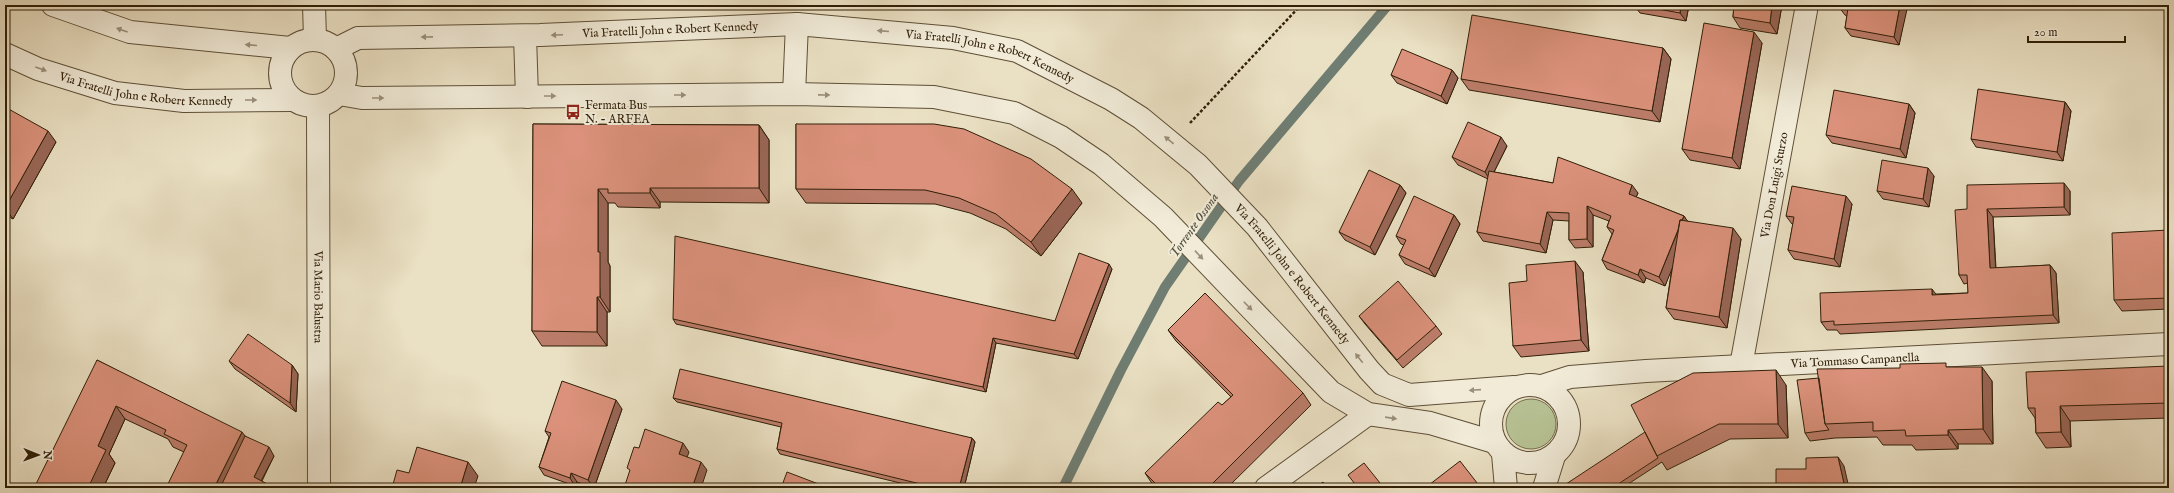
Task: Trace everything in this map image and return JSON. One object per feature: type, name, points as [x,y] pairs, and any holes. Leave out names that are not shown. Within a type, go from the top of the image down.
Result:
[{"type":"street","points":[[53,5],[130,32],[290,48]]},
{"type":"street","points":[[314,5],[315,39]]},
{"type":"street","name":"Via Don Luigi Sturzo","points":[[1741,366],[1807,5]]},
{"type":"street","points":[[794,94],[798,24]]},
{"type":"street","name":"Via Fratelli John e Robert Kennedy","points":[[336,49],[358,38],[525,36],[798,24],[953,38],[1017,50],[1110,99],[1141,118],[1172,142],[1198,165],[1257,228],[1369,370],[1382,384],[1410,395],[1542,386]]},
{"type":"street","points":[[525,36],[527,96]]},
{"type":"street","points":[[315,39],[327,42],[336,49],[343,59],[346,71],[345,83],[339,94],[329,102],[318,107],[306,106],[292,100],[283,89],[279,75],[282,60],[290,48],[303,41],[315,39]]},
{"type":"street","name":"Via Fratelli John e Robert Kennedy","points":[[5,54],[38,68],[115,93],[184,101],[292,100]]},
{"type":"street","points":[[339,94],[362,98],[794,94],[934,97],[1014,113],[1061,137],[1101,164],[1163,217],[1331,392],[1368,414],[1430,423],[1499,448],[1519,463],[1538,463],[1554,456]]},
{"type":"street","name":"Via Mario Balustra","points":[[318,107],[318,488]]},
{"type":"street","name":"Via Tommaso Campanella","points":[[1542,386],[1570,377],[1741,366],[2169,344]]},
{"type":"street","points":[[1542,386],[1561,398],[1570,417],[1568,439],[1554,456],[1544,488]]},
{"type":"street","points":[[1506,488],[1499,448],[1490,427],[1492,410],[1501,396],[1514,387]]},
{"type":"street","points":[[1266,488],[1368,414]]},
{"type":"path","points":[[1172,142],[1301,5]]},
{"type":"green space","points":[[1526,399],[1536,399],[1549,406],[1556,419],[1556,429],[1549,442],[1536,449],[1526,449],[1517,445],[1510,438],[1506,429],[1506,419],[1510,410],[1517,403]]},
{"type":"building","points":[[1636,5],[1681,5],[1680,13]]},
{"type":"building","points":[[1734,5],[1772,5],[1770,23],[1733,17]]},
{"type":"building","points":[[1840,5],[1900,5],[1894,37],[1845,28],[1848,8],[1839,7]]},
{"type":"building","points":[[1472,15],[1663,48],[1652,111],[1461,79]]},
{"type":"building","points":[[1704,23],[1754,32],[1732,158],[1682,149]]},
{"type":"building","points":[[1402,49],[1452,70],[1441,96],[1391,75]]},
{"type":"building","points":[[1978,89],[2065,102],[2057,152],[1971,139]]},
{"type":"building","points":[[1834,90],[1909,104],[1900,149],[1826,135]]},
{"type":"building","points":[[5,107],[48,131],[5,208],[5,143],[7,139],[5,138]]},
{"type":"building","points":[[1468,122],[1501,137],[1485,172],[1452,157]]},
{"type":"building","points":[[533,124],[759,125],[759,188],[650,188],[650,193],[608,193],[608,189],[598,189],[600,297],[597,297],[597,332],[532,331]]},
{"type":"building","points":[[796,124],[934,124],[964,129],[1031,159],[1072,189],[1031,242],[996,214],[959,198],[925,190],[796,189]]},
{"type":"building","points":[[1558,157],[1632,185],[1629,194],[1684,216],[1682,220],[1680,220],[1678,230],[1659,277],[1640,269],[1638,275],[1602,260],[1614,230],[1607,227],[1611,216],[1587,206],[1587,239],[1569,240],[1569,213],[1547,212],[1540,244],[1477,232],[1489,171],[1553,183]]},
{"type":"building","points":[[1882,160],[1928,168],[1923,199],[1877,191]]},
{"type":"building","points":[[1369,170],[1400,185],[1370,247],[1339,232]]},
{"type":"building","points":[[2064,183],[2064,207],[1987,209],[1990,268],[2050,265],[2053,315],[1834,325],[1834,321],[1821,322],[1820,293],[1932,289],[1932,295],[1968,293],[1967,275],[1959,275],[1955,210],[1967,209],[1967,185]]},
{"type":"building","points":[[1792,186],[1846,196],[1834,259],[1788,250],[1794,217],[1786,216]]},
{"type":"building","points":[[1414,196],[1454,215],[1429,269],[1399,255],[1406,240],[1396,236]]},
{"type":"building","points":[[1680,220],[1733,228],[1719,317],[1666,308]]},
{"type":"building","points":[[2169,230],[2169,298],[2114,300],[2112,233]]},
{"type":"building","points":[[675,236],[1055,321],[1079,253],[1109,264],[1074,354],[993,338],[983,387],[673,319]]},
{"type":"building","points":[[1575,261],[1581,340],[1513,346],[1509,283],[1527,281],[1526,265]]},
{"type":"building","points":[[1398,281],[1436,326],[1397,360],[1359,316]]},
{"type":"building","points":[[1205,293],[1303,393],[1208,488],[1160,488],[1145,473],[1218,402],[1222,405],[1233,395],[1168,330]]},
{"type":"building","points":[[248,334],[292,365],[290,403],[229,361]]},
{"type":"building","points":[[97,360],[242,432],[214,488],[166,488],[187,445],[164,434],[166,430],[116,406],[98,446],[106,450],[88,488],[34,488]]},
{"type":"building","points":[[1946,363],[1946,367],[1982,367],[1983,429],[1948,430],[1948,435],[1906,436],[1905,430],[1873,431],[1873,422],[1825,424],[1817,369],[1900,368],[1900,364]]},
{"type":"building","points":[[2169,366],[2169,403],[2060,406],[2061,432],[2036,433],[2035,408],[2028,408],[2026,372]]},
{"type":"building","points":[[680,369],[972,438],[959,488],[937,488],[777,449],[782,423],[673,398]]},
{"type":"building","points":[[1776,370],[1778,424],[1719,424],[1657,456],[1631,405],[1693,373]]},
{"type":"building","points":[[1819,378],[1825,424],[1829,430],[1805,433],[1797,380]]},
{"type":"building","points":[[562,381],[616,400],[588,480],[571,473],[570,478],[539,467],[551,433],[545,431]]},
{"type":"building","points":[[645,429],[683,443],[679,454],[701,462],[692,488],[624,488],[630,470],[627,468],[634,447],[639,448]]},
{"type":"building","points":[[1645,432],[1658,458],[1612,488],[1560,488]]},
{"type":"building","points":[[245,436],[269,447],[254,477],[275,488],[220,488]]},
{"type":"building","points":[[417,447],[468,462],[460,488],[392,488],[397,470],[409,473]]},
{"type":"building","points":[[1838,457],[1845,488],[1776,488],[1776,469],[1806,469],[1806,458]]},
{"type":"building","points":[[1460,461],[1481,488],[1425,488]]},
{"type":"building","points":[[1364,463],[1384,488],[1358,488],[1348,475]]},
{"type":"building","points":[[787,472],[829,488],[781,488]]},
{"type":"building","points":[[1323,482],[1327,488],[1315,488]]},
{"type":"waterway","name":"Torrente Ossona","points":[[1063,488],[1121,370],[1165,287],[1239,181],[1388,5]]},
{"type":"place","name":"Fermata Bus N. - ARFEA","points":[[573,112]]}]
